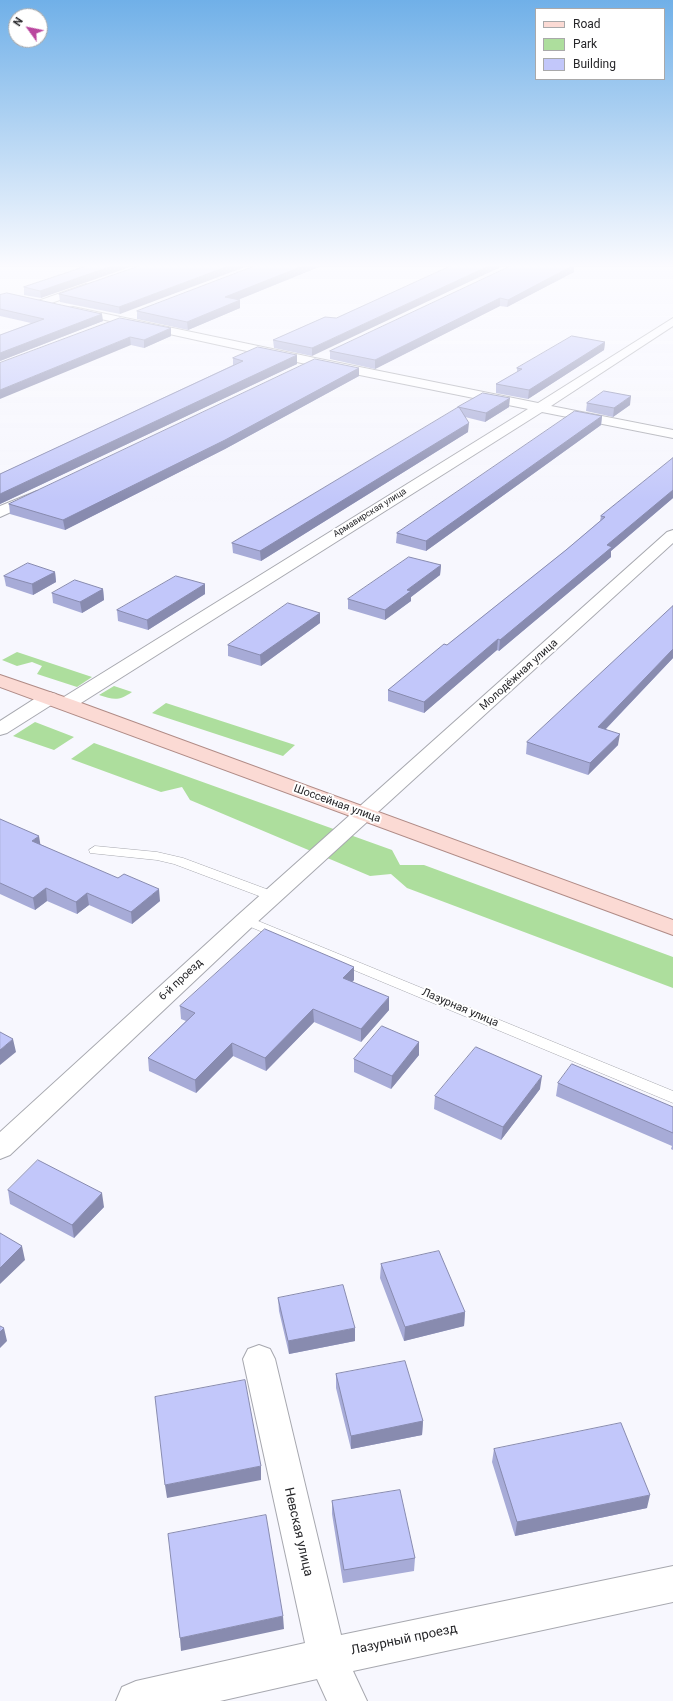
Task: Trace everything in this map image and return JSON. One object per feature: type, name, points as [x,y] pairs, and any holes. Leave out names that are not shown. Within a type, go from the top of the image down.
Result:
[{"type":"main road","name":"Шоссейная улица","points":[[0,681],[673,928]]},
{"type":"street","points":[[227,343],[673,434]]},
{"type":"street","name":"Армавирская улица","points":[[0,729],[57,701],[540,407],[638,343]]},
{"type":"street","points":[[300,369],[336,352]]},
{"type":"street","points":[[0,512],[50,489]]},
{"type":"street","name":"Молодёжная улица","points":[[364,815],[673,535]]},
{"type":"street","name":"6-й проезд","points":[[0,1148],[272,896],[364,815]]},
{"type":"street","name":"Невская улица","points":[[259,1359],[327,1656],[347,1701]]},
{"type":"street","name":"Лазурный проезд","points":[[136,1701],[327,1656],[673,1584]]},
{"type":"lane","points":[[95,850],[157,856],[178,861],[272,896]]},
{"type":"lane","name":"Лазурная улица","points":[[246,920],[673,1097]]},
{"type":"green space","points":[[17,652],[92,677],[77,687],[37,674],[42,666],[32,662],[17,666],[2,660]]},
{"type":"green space","points":[[114,686],[132,692],[116,699],[99,695]]},
{"type":"green space","points":[[166,703],[295,745],[283,756],[152,713]]},
{"type":"green space","points":[[35,722],[74,737],[54,750],[13,736]]},
{"type":"green space","points":[[94,743],[392,850],[400,865],[424,865],[673,957],[673,988],[407,888],[391,874],[370,876],[190,800],[182,787],[161,792],[71,759]]},
{"type":"building","points":[[0,343],[25,343],[0,353]]},
{"type":"building","points":[[52,343],[114,343],[0,390],[0,363]]},
{"type":"building","points":[[289,343],[322,343],[312,348]]},
{"type":"building","points":[[346,343],[409,343],[375,360],[330,351]]},
{"type":"building","points":[[559,343],[603,343],[529,390],[496,384],[522,369],[517,368]]},
{"type":"building","points":[[258,347],[297,355],[0,494],[0,474],[243,361],[233,358]]},
{"type":"building","points":[[315,359],[359,368],[225,440],[63,520],[9,504]]},
{"type":"building","points":[[604,391],[631,396],[614,408],[587,403]]},
{"type":"building","points":[[483,393],[510,398],[486,413],[458,407]]},
{"type":"building","points":[[459,407],[469,423],[260,551],[232,543]]},
{"type":"building","points":[[575,411],[602,416],[426,541],[397,533]]},
{"type":"building","points":[[673,458],[673,490],[607,545],[612,547],[500,640],[498,639],[424,702],[388,690],[444,644],[447,645],[566,550],[605,517],[601,516]]},
{"type":"building","points":[[409,557],[441,565],[407,590],[411,591],[385,610],[348,599]]},
{"type":"building","points":[[28,563],[55,572],[32,584],[4,576]]},
{"type":"building","points":[[176,576],[205,584],[147,620],[117,610]]},
{"type":"building","points":[[75,580],[103,589],[80,602],[52,593]]},
{"type":"building","points":[[288,603],[320,613],[260,655],[228,645]]},
{"type":"building","points":[[673,606],[673,649],[598,727],[620,734],[590,763],[527,742]]},
{"type":"building","points":[[0,819],[39,836],[32,841],[118,878],[124,874],[159,889],[131,912],[87,893],[76,902],[46,888],[33,898],[0,883]]},
{"type":"building","points":[[265,929],[354,967],[343,978],[389,997],[361,1029],[313,1009],[265,1058],[232,1043],[195,1080],[148,1058],[195,1013],[180,1006]]},
{"type":"building","points":[[382,1026],[419,1042],[392,1076],[354,1059]]},
{"type":"building","points":[[0,1032],[13,1039],[0,1050]]},
{"type":"building","points":[[476,1047],[542,1076],[503,1127],[435,1096]]},
{"type":"building","points":[[572,1064],[673,1107],[673,1133],[558,1083]]},
{"type":"building","points":[[38,1160],[102,1193],[72,1225],[8,1190]]},
{"type":"building","points":[[0,1233],[22,1246],[0,1268]]},
{"type":"building","points":[[439,1251],[465,1312],[405,1327],[381,1264]]},
{"type":"building","points":[[343,1285],[355,1328],[288,1341],[278,1298]]},
{"type":"building","points":[[0,1326],[4,1328],[0,1332]]},
{"type":"building","points":[[405,1361],[423,1421],[351,1436],[336,1374]]},
{"type":"building","points":[[245,1380],[261,1466],[165,1485],[155,1397]]},
{"type":"building","points":[[621,1423],[650,1495],[517,1522],[494,1449]]},
{"type":"building","points":[[400,1490],[415,1558],[344,1570],[332,1501]]},
{"type":"building","points":[[266,1515],[283,1616],[180,1638],[168,1534]]}]
